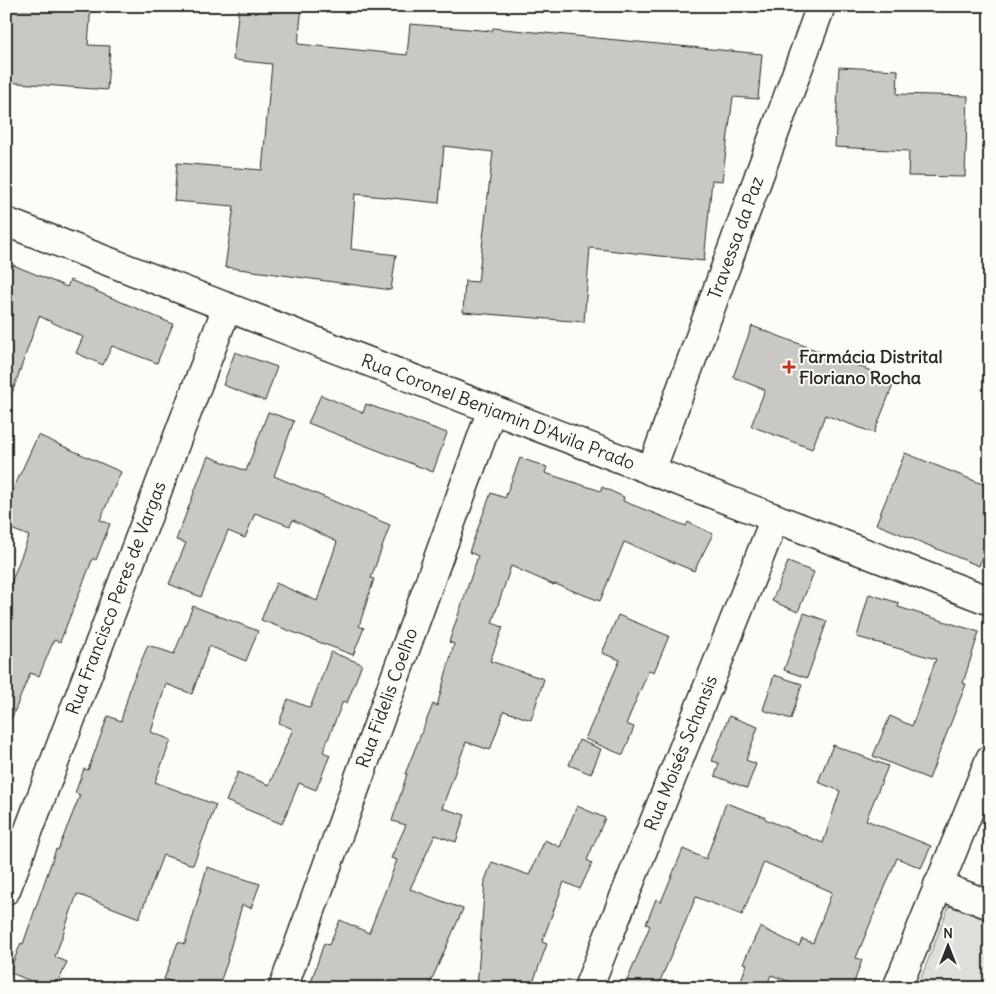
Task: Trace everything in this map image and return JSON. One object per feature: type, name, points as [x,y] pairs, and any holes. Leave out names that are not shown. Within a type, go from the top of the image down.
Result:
[{"type":"street","name":"Travessa da Paz","points":[[651,471],[821,6]]},
{"type":"street","name":"Rua Coronel Benjamin D'Avila Prado","points":[[6,222],[990,601]]},
{"type":"street","name":"Rua Francisco Peres de Vargas","points":[[6,890],[227,307]]},
{"type":"street","name":"Rua Fidelis Coelho","points":[[283,988],[492,409]]},
{"type":"street","name":"Rua Moisés Schansis","points":[[588,988],[775,518]]},
{"type":"street","points":[[897,988],[990,759]]},
{"type":"street","points":[[938,885],[990,905]]},
{"type":"shaded area","points":[[949,906],[990,921],[990,988],[917,988]]},
{"type":"building","points":[[6,6],[91,6],[88,45],[110,46],[107,90],[6,82]]},
{"type":"building","points":[[239,6],[302,6],[298,44],[407,55],[410,24],[492,31],[493,28],[762,54],[758,99],[733,97],[722,181],[712,180],[704,261],[590,248],[584,322],[463,312],[465,281],[478,282],[493,152],[444,146],[439,203],[355,194],[351,249],[396,255],[391,290],[225,267],[234,206],[174,201],[177,163],[262,170],[272,64],[233,60]]},
{"type":"building","points":[[839,67],[898,70],[897,94],[968,96],[965,177],[908,176],[909,151],[835,147]]},
{"type":"building","points":[[13,265],[67,287],[70,280],[173,324],[157,363],[112,346],[103,365],[76,353],[83,337],[39,316],[10,399],[6,398],[6,333],[13,313],[6,310],[6,282]]},
{"type":"building","points":[[752,326],[895,380],[874,433],[825,415],[812,449],[751,426],[765,390],[733,377]]},
{"type":"building","points":[[235,352],[277,367],[265,401],[223,385]]},
{"type":"building","points":[[321,395],[363,413],[366,404],[447,433],[433,472],[308,423]]},
{"type":"building","points":[[268,412],[294,421],[274,476],[390,525],[371,578],[374,579],[359,626],[364,628],[353,655],[261,620],[276,583],[317,601],[337,542],[293,520],[290,526],[255,513],[245,538],[228,531],[201,597],[169,584],[186,543],[176,540],[208,456],[246,471]]},
{"type":"building","points":[[38,435],[121,472],[100,520],[110,524],[96,560],[93,558],[60,642],[54,640],[39,676],[30,673],[7,730],[6,596],[29,536],[6,527],[6,505]]},
{"type":"building","points":[[905,453],[990,487],[990,538],[979,566],[876,524]]},
{"type":"building","points":[[520,458],[547,467],[545,473],[601,491],[602,487],[624,497],[623,501],[686,526],[688,522],[713,534],[694,571],[624,542],[600,601],[554,585],[511,566],[492,623],[503,627],[490,661],[544,679],[531,720],[504,711],[490,750],[466,742],[442,808],[465,815],[456,842],[435,835],[410,889],[463,909],[428,988],[309,988],[324,943],[329,945],[340,920],[369,933],[397,860],[391,858],[406,825],[392,821],[407,774],[405,774],[433,704],[437,706],[454,644],[449,642],[478,556],[469,552],[491,493],[505,498]]},
{"type":"building","points":[[788,562],[814,572],[798,612],[772,601]]},
{"type":"building","points":[[869,594],[899,603],[898,607],[979,632],[963,683],[966,684],[929,779],[873,756],[890,716],[912,726],[936,659],[857,637]]},
{"type":"building","points":[[193,606],[258,631],[246,661],[209,646],[192,694],[166,684],[151,732],[171,740],[155,782],[216,805],[193,865],[163,855],[139,918],[77,894],[55,957],[67,962],[56,988],[47,988],[9,972],[21,943],[23,944],[56,849],[58,850],[80,795],[75,793],[84,769],[88,770],[108,716],[121,721],[131,685],[148,645],[174,654]]},
{"type":"building","points":[[804,613],[827,621],[807,678],[784,670]]},
{"type":"building","points":[[618,615],[669,636],[654,672],[649,670],[626,724],[634,727],[623,755],[585,739],[620,660],[602,653]]},
{"type":"building","points":[[331,652],[362,664],[347,703],[343,701],[323,752],[330,755],[316,790],[299,783],[282,824],[226,801],[238,772],[269,785],[293,729],[279,723],[288,699],[310,708]]},
{"type":"building","points":[[774,675],[802,684],[791,719],[763,710]]},
{"type":"building","points":[[729,716],[758,727],[746,760],[756,764],[747,788],[715,776],[719,763],[712,761]]},
{"type":"building","points":[[579,740],[601,749],[591,774],[569,765]]},
{"type":"building","points":[[833,745],[888,766],[866,820],[931,846],[921,868],[897,858],[856,958],[862,960],[852,988],[808,988],[771,975],[766,988],[738,988],[747,964],[743,963],[760,927],[799,946],[802,939],[813,943],[832,892],[764,862],[742,915],[696,897],[657,988],[624,988],[650,926],[646,924],[656,899],[661,902],[683,849],[706,859],[726,803],[765,817],[765,819],[823,843],[840,791],[818,782]]},
{"type":"building","points":[[577,806],[605,818],[587,860],[592,863],[580,889],[564,882],[542,942],[547,944],[531,988],[477,988],[485,880],[492,862],[529,875],[545,840],[560,847]]},
{"type":"building","points":[[207,867],[260,884],[251,908],[242,905],[228,960],[218,988],[189,988],[164,979],[178,942],[185,944]]},
{"type":"place","name":"Farmácia Distrital Floriano Rocha","points":[[789,367]]}]
